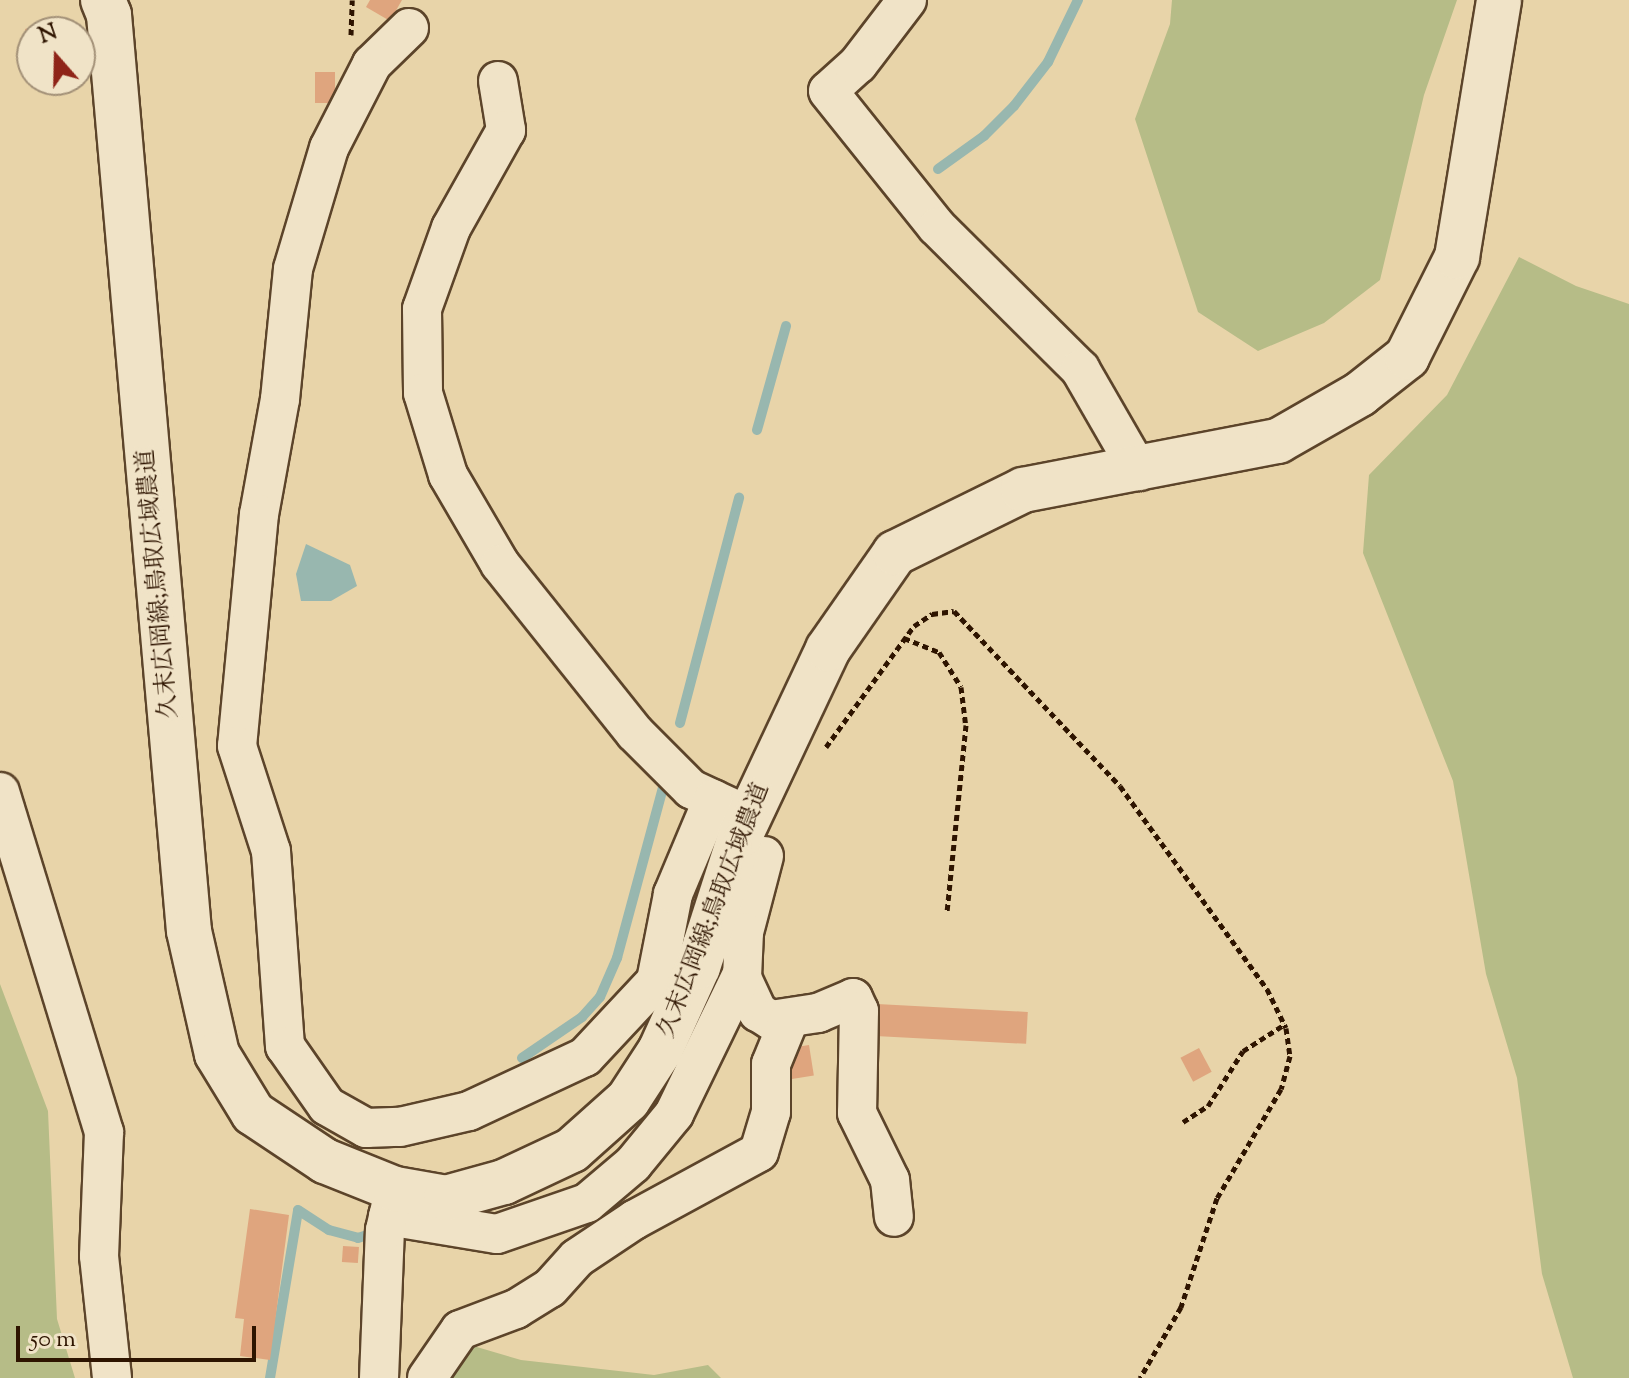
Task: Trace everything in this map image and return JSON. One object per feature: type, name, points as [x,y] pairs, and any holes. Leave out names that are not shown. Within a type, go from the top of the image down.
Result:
[{"type":"street","name":"久末広岡線;鳥取広域農道","points":[[103,0],[109,15],[189,931],[217,1054],[253,1113],[391,1202],[446,1198],[504,1182],[572,1150],[628,1100],[660,1051],[698,967],[731,808],[828,649],[895,553],[1023,490],[1139,471],[1278,441],[1360,394],[1407,357],[1457,257],[1499,0]]},
{"type":"street","points":[[907,0],[858,64],[828,91],[937,227],[1080,369],[1139,471]]},
{"type":"street","points":[[409,28],[372,64],[329,148],[293,269],[280,399],[259,514],[237,746],[271,851],[285,1046],[327,1106],[366,1128],[400,1127],[469,1111],[585,1057],[656,981],[698,967]]},
{"type":"street","points":[[498,81],[506,130],[495,158],[451,228],[422,309],[427,406],[448,475],[500,564],[635,733],[691,789],[731,808],[673,894],[656,981]]},
{"type":"street","points":[[0,792],[104,1132],[99,1256],[112,1378]]},
{"type":"street","points":[[379,1378],[391,1202],[497,1234],[587,1203],[633,1164],[674,1114],[742,974],[744,932],[764,856]]},
{"type":"street","points":[[742,974],[758,1012],[771,1020],[789,1020],[853,998],[859,1011],[857,1113],[890,1180],[894,1217]]},
{"type":"street","points":[[427,1378],[460,1330],[538,1295],[577,1258],[634,1220],[759,1152],[771,1112],[771,1064],[789,1020]]},
{"type":"path","points":[[818,761],[903,638],[914,626],[946,610],[992,647],[1149,822],[1267,989],[1285,1024],[1290,1056],[1281,1089],[1217,1198],[1181,1307],[1140,1378]]},
{"type":"path","points":[[903,638],[939,652],[961,687],[966,725],[947,913]]},
{"type":"path","points":[[1183,1122],[1208,1106],[1243,1051],[1285,1024]]},
{"type":"green space","points":[[1172,0],[1457,0],[1424,95],[1380,280],[1324,323],[1258,351],[1198,312],[1135,119],[1170,24]]},
{"type":"green space","points":[[1519,257],[1576,286],[1629,304],[1629,1378],[1573,1378],[1542,1274],[1517,1078],[1486,974],[1453,781],[1363,553],[1369,475],[1447,395]]},
{"type":"green space","points":[[0,984],[48,1111],[57,1319],[75,1378],[0,1378]]},
{"type":"green space","points":[[470,1345],[521,1360],[654,1375],[708,1365],[721,1378],[445,1378]]},
{"type":"water","points":[[306,544],[350,565],[357,586],[331,601],[301,601],[296,574]]},
{"type":"building","points":[[370,0],[402,0],[390,21],[366,7]]},
{"type":"building","points":[[315,72],[335,72],[335,103],[315,103]]},
{"type":"building","points":[[877,1004],[1028,1012],[1026,1044],[875,1036]]},
{"type":"building","points":[[809,1045],[814,1076],[787,1080],[782,1049]]},
{"type":"building","points":[[1199,1048],[1212,1072],[1193,1082],[1180,1058]]},
{"type":"building","points":[[250,1209],[289,1215],[270,1360],[240,1356],[244,1319],[235,1318]]},
{"type":"building","points":[[343,1246],[359,1247],[358,1263],[342,1262]]},
{"type":"waterway","points":[[938,169],[984,136],[1014,106],[1048,62],[1078,0]]},
{"type":"waterway","points":[[757,430],[786,326]]},
{"type":"waterway","points":[[680,723],[739,498]]},
{"type":"waterway","points":[[522,1058],[582,1017],[600,997],[617,958],[663,788]]},
{"type":"waterway","points":[[270,1378],[298,1210],[329,1230],[358,1238],[376,1232]]}]
